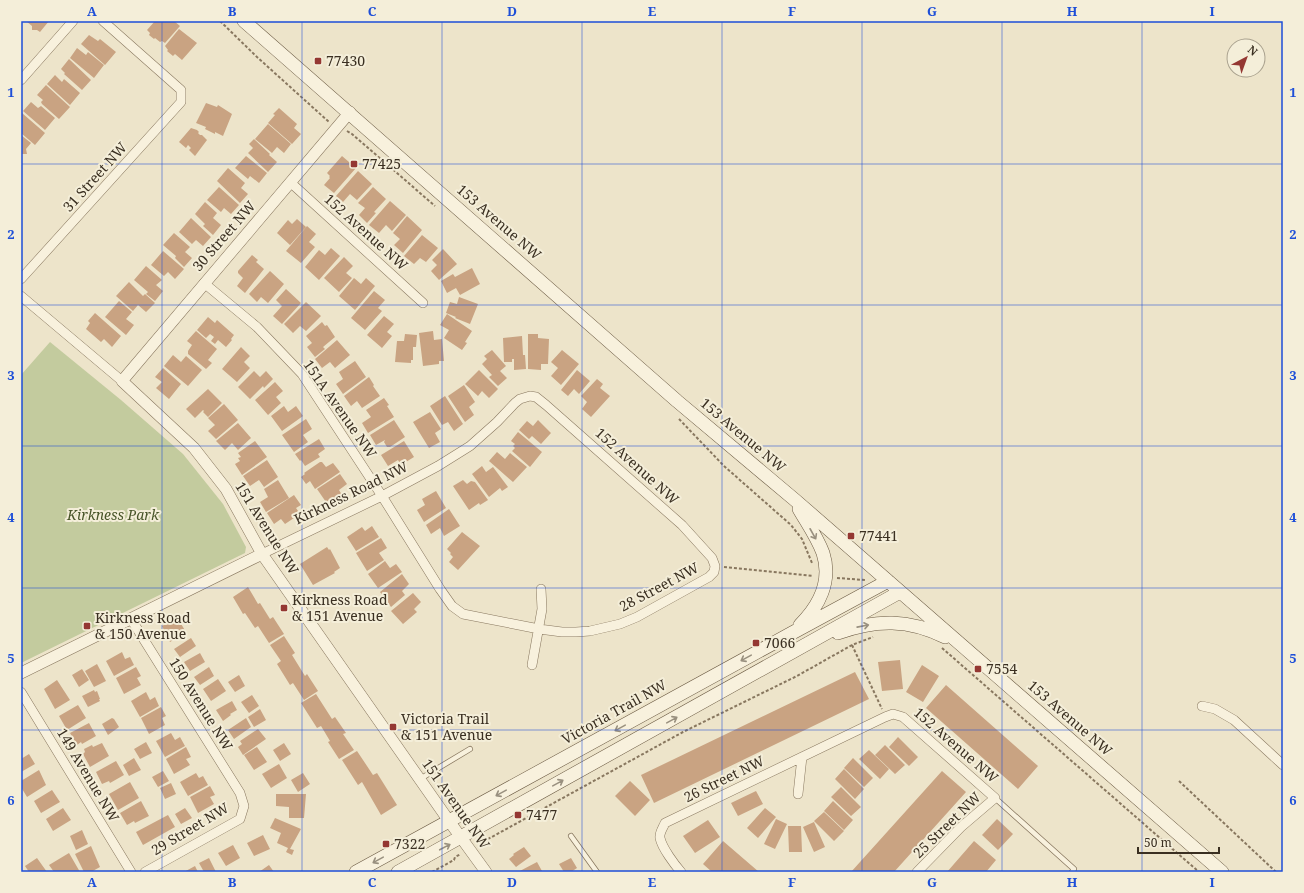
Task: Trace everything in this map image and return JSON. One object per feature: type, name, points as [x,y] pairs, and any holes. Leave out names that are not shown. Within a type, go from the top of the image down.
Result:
[{"type":"main road","name":"153 Avenue NW","points":[[244,21],[350,112],[677,401],[795,500],[1222,872]]},
{"type":"main road","points":[[792,633],[818,603],[824,589],[825,577],[823,553],[795,500]]},
{"type":"main road","name":"Victoria Trail NW","points":[[356,872],[888,581]]},
{"type":"main road","points":[[398,872],[900,592]]},
{"type":"main road","points":[[800,648],[857,627],[897,622],[931,630],[964,647]]},
{"type":"street","points":[[21,80],[72,21]]},
{"type":"street","name":"31 Street NW","points":[[21,279],[181,102],[181,90],[103,21]]},
{"type":"street","name":"30 Street NW","points":[[122,381],[350,112]]},
{"type":"street","name":"152 Avenue NW","points":[[290,182],[423,303]]},
{"type":"street","name":"151A Avenue NW","points":[[204,283],[257,328],[302,374],[382,496],[440,589],[452,606],[457,610]]},
{"type":"street","name":"151 Avenue NW","points":[[21,296],[122,381],[194,448],[226,489],[262,554],[486,872]]},
{"type":"street","name":"152 Avenue NW","points":[[530,396],[536,397],[546,405],[682,525],[712,558],[715,566]]},
{"type":"street","name":"Kirkness Road NW","points":[[21,674],[382,496],[438,466],[470,446],[520,399],[530,396]]},
{"type":"street","name":"28 Street NW","points":[[457,610],[463,614],[539,629],[576,632],[604,628],[620,624],[655,608],[709,577],[714,572],[715,566]]},
{"type":"street","points":[[532,665],[542,609],[541,589]]},
{"type":"street","name":"150 Avenue NW","points":[[131,619],[240,793],[244,806]]},
{"type":"street","name":"149 Avenue NW","points":[[21,692],[131,872]]},
{"type":"street","points":[[1202,706],[1215,709],[1234,720],[1283,765]]},
{"type":"street","name":"26 Street NW","points":[[681,872],[663,846],[660,839],[661,831],[665,823],[885,716],[893,714],[897,715]]},
{"type":"street","name":"152 Avenue NW","points":[[897,715],[903,717],[995,798]]},
{"type":"street","points":[[798,794],[802,757]]},
{"type":"street","name":"25 Street NW","points":[[918,872],[961,827],[995,798]]},
{"type":"street","name":"29 Street NW","points":[[145,872],[240,819],[244,806]]},
{"type":"lane","points":[[420,779],[470,749]]},
{"type":"lane","points":[[995,798],[1074,869],[1072,872]]},
{"type":"lane","points":[[572,836],[597,872]]},
{"type":"path","points":[[220,21],[324,119]]},
{"type":"path","points":[[352,134],[438,208]]},
{"type":"path","points":[[677,417],[724,466],[791,525],[802,539],[813,565]]},
{"type":"path","points":[[715,566],[819,577]]},
{"type":"path","points":[[813,570],[813,576]]},
{"type":"path","points":[[837,578],[872,580]]},
{"type":"path","points":[[432,872],[454,860],[455,857],[469,849],[683,732],[797,676],[852,645],[876,636]]},
{"type":"path","points":[[852,645],[885,716]]},
{"type":"path","points":[[938,646],[968,670],[1199,872]]},
{"type":"path","points":[[1179,781],[1276,872]]},
{"type":"green space","name":"Kirkness Park","points":[[50,342],[121,400],[183,454],[223,504],[246,547],[245,553],[21,663],[21,375]]},
{"type":"building","points":[[26,21],[49,21],[40,32],[37,30],[32,30],[32,26]]},
{"type":"building","points":[[155,21],[174,21],[180,26],[165,43],[162,41],[160,42],[149,35],[150,33],[147,30]]},
{"type":"building","points":[[179,29],[197,43],[182,60],[175,54],[173,56],[167,51],[168,50],[165,46]]},
{"type":"building","points":[[89,35],[98,41],[100,39],[116,52],[105,65],[81,44]]},
{"type":"building","points":[[77,48],[86,55],[88,52],[104,65],[94,78],[70,58]]},
{"type":"building","points":[[69,59],[91,80],[82,90],[64,74],[65,73],[61,69]]},
{"type":"building","points":[[55,75],[62,82],[64,79],[80,93],[70,105],[47,84]]},
{"type":"building","points":[[46,85],[70,107],[59,119],[42,104],[41,102],[43,100],[37,95]]},
{"type":"building","points":[[31,102],[38,108],[41,106],[55,118],[45,130],[23,111]]},
{"type":"building","points":[[206,103],[217,107],[218,105],[232,114],[223,136],[215,132],[215,134],[205,129],[206,127],[196,123]]},
{"type":"building","points":[[279,108],[297,124],[294,128],[301,134],[292,144],[268,123],[275,115],[273,114]]},
{"type":"building","points":[[22,113],[45,133],[35,145],[21,133]]},
{"type":"building","points":[[268,124],[291,144],[284,153],[277,147],[272,153],[255,139]]},
{"type":"building","points":[[191,128],[197,130],[200,135],[207,140],[195,156],[189,150],[191,148],[188,145],[186,148],[179,142]]},
{"type":"building","points":[[21,135],[31,143],[26,149],[27,154],[21,154]]},
{"type":"building","points":[[254,139],[277,162],[268,172],[248,153],[253,148],[249,144]]},
{"type":"building","points":[[246,156],[267,173],[259,183],[250,176],[248,179],[235,168]]},
{"type":"building","points":[[342,156],[356,168],[334,193],[324,185],[330,178],[327,173]]},
{"type":"building","points":[[228,168],[245,183],[241,188],[248,194],[240,203],[217,181]]},
{"type":"building","points":[[358,171],[372,184],[357,200],[350,194],[343,202],[336,196]]},
{"type":"building","points":[[219,187],[239,205],[231,214],[224,208],[221,212],[207,200]]},
{"type":"building","points":[[373,187],[386,199],[374,212],[376,213],[367,223],[359,215],[365,208],[358,203]]},
{"type":"building","points":[[390,201],[406,215],[392,231],[386,225],[379,233],[369,225]]},
{"type":"building","points":[[205,202],[217,213],[213,218],[221,225],[213,235],[203,226],[205,224],[195,214]]},
{"type":"building","points":[[407,216],[422,230],[403,253],[394,245],[400,239],[393,233]]},
{"type":"building","points":[[191,218],[211,237],[203,246],[196,240],[192,244],[179,232]]},
{"type":"building","points":[[297,219],[306,227],[290,245],[277,233],[288,220],[292,224]]},
{"type":"building","points":[[307,226],[316,234],[309,242],[315,247],[301,263],[286,251]]},
{"type":"building","points":[[174,233],[190,247],[185,252],[192,258],[184,267],[175,258],[176,256],[163,245]]},
{"type":"building","points":[[422,235],[438,248],[426,262],[420,258],[414,264],[404,256]]},
{"type":"building","points":[[331,248],[340,256],[319,280],[305,267],[319,250],[325,255]]},
{"type":"building","points":[[443,249],[457,264],[439,280],[431,271],[437,265],[432,260]]},
{"type":"building","points":[[163,251],[184,269],[175,279],[168,272],[164,276],[151,265]]},
{"type":"building","points":[[252,255],[258,260],[256,262],[264,269],[245,293],[237,286],[243,278],[238,271]]},
{"type":"building","points":[[344,257],[353,266],[346,273],[352,278],[339,292],[324,278]]},
{"type":"building","points":[[146,266],[162,280],[156,285],[163,291],[155,301],[146,294],[148,292],[134,280]]},
{"type":"building","points":[[472,268],[480,284],[460,295],[456,288],[447,293],[441,281],[453,274],[455,277]]},
{"type":"building","points":[[270,271],[284,284],[268,303],[261,297],[257,302],[249,294]]},
{"type":"building","points":[[354,278],[361,284],[366,278],[375,286],[355,310],[339,296]]},
{"type":"building","points":[[129,282],[143,296],[145,294],[155,303],[146,312],[138,305],[133,311],[116,296]]},
{"type":"building","points":[[286,289],[301,303],[282,324],[273,316],[282,306],[276,300]]},
{"type":"building","points":[[374,291],[385,300],[378,308],[382,311],[365,330],[351,318]]},
{"type":"building","points":[[459,297],[478,304],[470,324],[446,313],[450,302],[457,304]]},
{"type":"building","points":[[119,301],[132,312],[126,319],[134,325],[126,335],[105,317]]},
{"type":"building","points":[[306,302],[321,316],[306,331],[300,326],[293,333],[284,324]]},
{"type":"building","points":[[95,313],[121,336],[112,347],[104,339],[101,342],[86,329],[90,323],[88,321]]},
{"type":"building","points":[[447,314],[472,331],[462,350],[444,338],[449,330],[440,325]]},
{"type":"building","points":[[384,316],[394,324],[387,332],[392,336],[382,348],[367,335]]},
{"type":"building","points":[[208,317],[215,323],[217,320],[234,335],[226,347],[218,340],[215,344],[211,341],[214,337],[210,334],[206,338],[197,330]]},
{"type":"building","points":[[322,322],[325,326],[327,325],[335,337],[323,347],[325,349],[315,357],[307,347],[312,343],[306,336]]},
{"type":"building","points":[[196,331],[217,349],[208,360],[212,363],[206,369],[188,354],[188,351],[192,345],[187,341]]},
{"type":"building","points":[[433,331],[434,340],[442,339],[444,361],[439,361],[439,364],[423,366],[419,333]]},
{"type":"building","points":[[405,334],[417,335],[416,347],[413,347],[413,360],[411,360],[411,363],[395,362],[397,341],[404,341]]},
{"type":"building","points":[[528,334],[538,334],[538,338],[549,339],[548,364],[541,364],[541,370],[528,369]]},
{"type":"building","points":[[522,336],[523,355],[525,355],[526,369],[514,370],[514,359],[512,359],[512,362],[504,362],[503,338]]},
{"type":"building","points":[[337,340],[350,355],[335,368],[330,362],[322,368],[315,359]]},
{"type":"building","points":[[241,347],[250,356],[244,362],[250,368],[237,382],[222,369]]},
{"type":"building","points":[[492,350],[506,366],[500,371],[507,378],[498,386],[489,377],[492,375],[482,364],[487,359],[484,356]]},
{"type":"building","points":[[562,350],[579,364],[561,385],[551,376],[558,368],[551,362]]},
{"type":"building","points":[[173,355],[181,362],[186,356],[202,370],[188,386],[164,366]]},
{"type":"building","points":[[355,361],[366,377],[343,394],[336,384],[343,379],[339,372]]},
{"type":"building","points":[[163,368],[181,384],[169,399],[156,388],[162,382],[155,377]]},
{"type":"building","points":[[479,370],[498,389],[489,398],[482,391],[478,396],[465,384]]},
{"type":"building","points":[[577,370],[590,381],[579,394],[574,389],[568,396],[561,390]]},
{"type":"building","points":[[254,371],[260,377],[266,371],[273,379],[264,388],[263,386],[250,399],[238,387]]},
{"type":"building","points":[[369,377],[380,396],[362,408],[357,401],[351,406],[344,396]]},
{"type":"building","points":[[597,379],[603,384],[600,388],[610,396],[591,417],[582,409],[587,402],[581,396]]},
{"type":"building","points":[[275,382],[283,391],[276,397],[281,403],[268,415],[255,400]]},
{"type":"building","points":[[464,385],[475,402],[469,407],[474,415],[465,422],[448,396]]},
{"type":"building","points":[[208,389],[222,403],[208,417],[203,410],[195,418],[186,409]]},
{"type":"building","points":[[445,396],[463,424],[454,431],[448,422],[442,425],[430,406]]},
{"type":"building","points":[[384,398],[394,417],[368,433],[362,423],[371,417],[366,410]]},
{"type":"building","points":[[224,404],[238,420],[216,439],[208,431],[215,425],[208,418]]},
{"type":"building","points":[[284,406],[288,412],[296,406],[303,416],[282,431],[271,416]]},
{"type":"building","points":[[430,412],[441,429],[435,433],[440,442],[429,448],[413,422]]},
{"type":"building","points":[[306,419],[312,429],[303,435],[308,442],[294,452],[282,435]]},
{"type":"building","points":[[394,420],[405,437],[390,447],[387,447],[384,442],[385,440],[376,445],[370,435]]},
{"type":"building","points":[[538,420],[551,433],[541,444],[532,436],[529,439],[519,430],[527,421],[533,426]]},
{"type":"building","points":[[238,423],[251,438],[238,450],[232,443],[225,450],[216,441]]},
{"type":"building","points":[[518,432],[542,452],[530,467],[512,451],[515,448],[513,446],[515,444],[511,441]]},
{"type":"building","points":[[319,439],[325,449],[318,454],[320,457],[305,466],[295,454]]},
{"type":"building","points":[[255,441],[267,457],[242,475],[235,464],[240,461],[238,458],[241,457],[238,453]]},
{"type":"building","points":[[404,441],[414,457],[401,465],[398,460],[388,466],[381,455]]},
{"type":"building","points":[[497,452],[505,459],[510,453],[527,467],[513,482],[489,461]]},
{"type":"building","points":[[267,460],[278,477],[264,487],[259,480],[250,486],[243,476]]},
{"type":"building","points":[[322,462],[326,467],[333,463],[340,472],[315,489],[310,481],[306,484],[301,477],[305,474],[304,473]]},
{"type":"building","points":[[482,466],[486,472],[493,467],[508,487],[502,491],[500,488],[489,497],[472,474]]},
{"type":"building","points":[[340,474],[347,484],[339,490],[342,495],[328,505],[317,489]]},
{"type":"building","points":[[278,480],[289,498],[266,512],[260,502],[268,497],[264,489]]},
{"type":"building","points":[[463,480],[467,484],[471,481],[475,482],[488,500],[480,505],[479,503],[469,510],[453,486]]},
{"type":"building","points":[[436,491],[446,508],[424,522],[417,510],[425,505],[422,499]]},
{"type":"building","points":[[294,495],[301,505],[296,508],[300,514],[285,524],[281,519],[274,524],[267,513]]},
{"type":"building","points":[[449,509],[460,526],[444,536],[440,528],[431,534],[426,525]]},
{"type":"building","points":[[372,526],[379,537],[356,551],[347,537],[362,527],[365,531]]},
{"type":"building","points":[[462,532],[480,546],[458,570],[449,562],[453,557],[447,549]]},
{"type":"building","points":[[381,538],[387,548],[379,553],[384,560],[367,571],[356,553]]},
{"type":"building","points":[[327,547],[329,550],[330,549],[340,568],[334,572],[335,573],[313,585],[300,564]]},
{"type":"building","points":[[385,561],[390,568],[396,564],[402,572],[378,588],[368,574]]},
{"type":"building","points":[[402,574],[409,584],[402,591],[405,595],[391,607],[380,592]]},
{"type":"building","points":[[248,587],[258,604],[260,603],[270,619],[273,617],[284,634],[269,643],[258,626],[255,628],[245,613],[243,614],[233,597]]},
{"type":"building","points":[[413,593],[421,602],[414,609],[417,612],[403,624],[391,611]]},
{"type":"building","points":[[178,619],[186,632],[170,642],[162,626]]},
{"type":"building","points":[[284,636],[295,653],[292,655],[305,676],[307,674],[318,691],[304,700],[293,683],[290,685],[277,664],[281,661],[270,645]]},
{"type":"building","points":[[191,638],[196,646],[180,657],[174,649]]},
{"type":"building","points":[[122,652],[125,659],[130,657],[134,665],[114,676],[106,661]]},
{"type":"building","points":[[200,653],[205,662],[190,671],[184,662]]},
{"type":"building","points":[[900,660],[903,689],[882,691],[878,662]]},
{"type":"building","points":[[97,664],[106,681],[94,687],[85,671]]},
{"type":"building","points":[[922,665],[939,676],[923,702],[906,692]]},
{"type":"building","points":[[136,667],[141,676],[137,678],[141,685],[124,694],[116,678]]},
{"type":"building","points":[[209,667],[214,676],[200,685],[194,677]]},
{"type":"building","points":[[82,669],[89,680],[79,687],[72,675]]},
{"type":"building","points":[[855,672],[869,699],[654,803],[641,775]]},
{"type":"building","points":[[239,675],[245,686],[235,692],[228,682]]},
{"type":"building","points":[[218,679],[226,691],[211,701],[203,689]]},
{"type":"building","points":[[57,680],[70,700],[55,709],[44,689]]},
{"type":"building","points":[[946,685],[1038,766],[1018,789],[926,708]]},
{"type":"building","points":[[94,690],[95,692],[97,691],[100,701],[88,707],[82,696]]},
{"type":"building","points":[[146,692],[150,700],[155,697],[159,706],[140,717],[131,701]]},
{"type":"building","points":[[316,694],[332,719],[335,717],[346,733],[343,734],[354,750],[339,759],[328,742],[330,741],[321,726],[317,728],[301,703]]},
{"type":"building","points":[[252,695],[259,706],[249,713],[241,702]]},
{"type":"building","points":[[232,701],[237,710],[223,721],[216,710]]},
{"type":"building","points":[[78,705],[86,718],[67,730],[59,716]]},
{"type":"building","points":[[161,707],[166,716],[162,718],[165,725],[149,734],[141,718]]},
{"type":"building","points":[[260,709],[266,720],[254,727],[248,717]]},
{"type":"building","points":[[112,718],[119,727],[108,735],[102,724]]},
{"type":"building","points":[[246,718],[251,727],[234,739],[228,730]]},
{"type":"building","points":[[89,723],[96,736],[82,744],[81,742],[77,745],[70,733]]},
{"type":"building","points":[[258,729],[266,739],[243,755],[238,747],[242,744],[240,741]]},
{"type":"building","points":[[171,733],[175,740],[180,737],[185,746],[165,757],[156,741]]},
{"type":"building","points":[[898,737],[918,757],[909,766],[889,747]]},
{"type":"building","points":[[146,742],[152,753],[140,759],[134,749]]},
{"type":"building","points":[[102,743],[109,756],[90,767],[83,754],[85,752],[84,749],[92,745],[93,747]]},
{"type":"building","points":[[284,743],[291,754],[280,761],[273,750]]},
{"type":"building","points":[[885,745],[905,765],[895,774],[875,755]]},
{"type":"building","points":[[186,747],[191,757],[186,759],[190,765],[174,774],[166,759]]},
{"type":"building","points":[[257,747],[267,762],[254,770],[244,755]]},
{"type":"building","points":[[869,750],[889,769],[880,779],[859,759]]},
{"type":"building","points":[[357,751],[373,775],[377,773],[397,805],[381,815],[362,782],[358,785],[342,760]]},
{"type":"building","points":[[29,754],[35,764],[21,772],[21,759]]},
{"type":"building","points":[[134,758],[141,770],[129,776],[123,765]]},
{"type":"building","points":[[853,758],[873,778],[864,787],[844,768]]},
{"type":"building","points":[[116,761],[124,775],[110,783],[109,781],[102,784],[96,772]]},
{"type":"building","points":[[279,764],[287,778],[271,788],[262,774]]},
{"type":"building","points":[[844,769],[864,789],[855,799],[835,779]]},
{"type":"building","points":[[39,770],[46,785],[27,797],[21,787],[21,781]]},
{"type":"building","points":[[163,771],[169,781],[158,787],[152,777]]},
{"type":"building","points":[[942,771],[966,792],[894,872],[851,872]]},
{"type":"building","points":[[196,773],[199,778],[203,776],[208,785],[188,796],[180,782]]},
{"type":"building","points":[[303,773],[310,784],[298,792],[291,780]]},
{"type":"building","points":[[630,781],[650,800],[635,816],[615,796]]},
{"type":"building","points":[[130,782],[139,798],[118,810],[109,794]]},
{"type":"building","points":[[171,783],[176,794],[165,799],[160,788]]},
{"type":"building","points":[[210,786],[215,795],[210,797],[214,804],[198,813],[190,797]]},
{"type":"building","points":[[841,787],[861,807],[851,816],[831,797]]},
{"type":"building","points":[[52,790],[60,802],[41,813],[34,801]]},
{"type":"building","points":[[756,791],[763,804],[738,816],[731,803]]},
{"type":"building","points":[[276,794],[306,794],[304,818],[289,818],[289,807],[276,806]]},
{"type":"building","points":[[141,801],[149,816],[127,825],[120,813]]},
{"type":"building","points":[[833,801],[853,820],[844,830],[824,811]]},
{"type":"building","points":[[63,808],[71,820],[53,831],[46,819]]},
{"type":"building","points":[[185,808],[192,818],[181,824],[175,814]]},
{"type":"building","points":[[765,808],[776,817],[758,838],[747,828]]},
{"type":"building","points":[[824,812],[844,831],[834,841],[814,821]]},
{"type":"building","points":[[168,815],[175,827],[143,845],[136,832]]},
{"type":"building","points":[[275,818],[301,829],[290,849],[294,850],[292,855],[286,852],[288,848],[277,843],[281,833],[270,828]]},
{"type":"building","points":[[776,819],[787,824],[775,849],[764,844]]},
{"type":"building","points":[[997,819],[1013,834],[998,850],[982,835]]},
{"type":"building","points":[[708,820],[720,837],[695,853],[683,836]]},
{"type":"building","points":[[814,822],[825,847],[814,852],[803,827]]},
{"type":"building","points":[[788,826],[801,826],[802,852],[789,852]]},
{"type":"building","points":[[82,830],[88,844],[76,850],[70,836]]},
{"type":"building","points":[[263,835],[270,849],[254,856],[247,843]]},
{"type":"building","points":[[723,841],[759,872],[712,872],[703,864]]},
{"type":"building","points":[[974,841],[996,860],[986,872],[947,872]]},
{"type":"building","points":[[233,845],[240,858],[226,866],[218,853]]},
{"type":"building","points":[[91,846],[100,867],[91,872],[84,872],[75,854]]},
{"type":"building","points":[[524,847],[531,856],[516,867],[509,859],[514,855],[513,854]]},
{"type":"building","points":[[69,853],[80,872],[54,872],[49,865]]},
{"type":"building","points":[[37,858],[47,872],[29,872],[25,866]]},
{"type":"building","points":[[209,858],[216,872],[204,872],[199,863]]},
{"type":"building","points":[[571,858],[577,868],[571,872],[564,872],[559,864]]},
{"type":"building","points":[[537,862],[542,871],[518,872]]},
{"type":"building","points":[[269,865],[274,872],[259,872]]},
{"type":"building","points":[[195,866],[198,872],[184,872]]},
{"type":"place","name":"77430","points":[[318,61]]},
{"type":"place","name":"77425","points":[[354,164]]},
{"type":"place","name":"77441","points":[[851,536]]},
{"type":"place","name":"Kirkness Road & 151 Avenue","points":[[284,608]]},
{"type":"place","name":"Kirkness Road & 150 Avenue","points":[[87,626]]},
{"type":"place","name":"7066","points":[[756,643]]},
{"type":"place","name":"7554","points":[[978,669]]},
{"type":"place","name":"Victoria Trail & 151 Avenue","points":[[393,727]]},
{"type":"place","name":"7477","points":[[518,815]]},
{"type":"place","name":"7322","points":[[386,844]]}]
